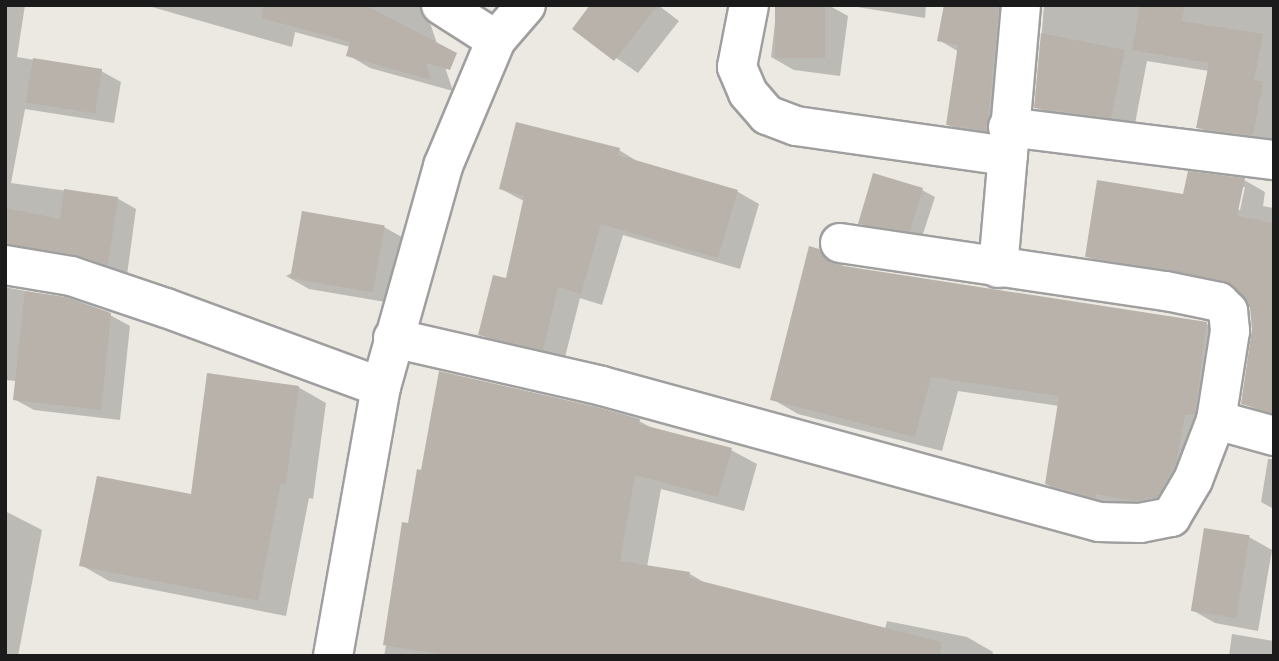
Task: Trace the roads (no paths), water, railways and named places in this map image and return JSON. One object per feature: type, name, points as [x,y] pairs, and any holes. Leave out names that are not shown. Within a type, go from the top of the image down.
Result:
[{"type":"street","points":[[441,5],[496,40]]},
{"type":"street","points":[[333,656],[381,387],[443,166],[496,40],[526,5]]},
{"type":"street","points":[[749,5],[737,67],[748,93],[767,115],[796,126],[1274,160]]},
{"type":"street","points":[[998,268],[1021,5]]},
{"type":"street","points":[[393,338],[602,386],[1099,523],[1140,523],[1171,517],[1193,480],[1216,420],[1230,331],[1228,311],[1219,302],[1167,291],[840,243]]},
{"type":"street","points":[[5,265],[71,276],[381,387]]},
{"type":"street","points":[[1216,420],[1274,436]]}]
